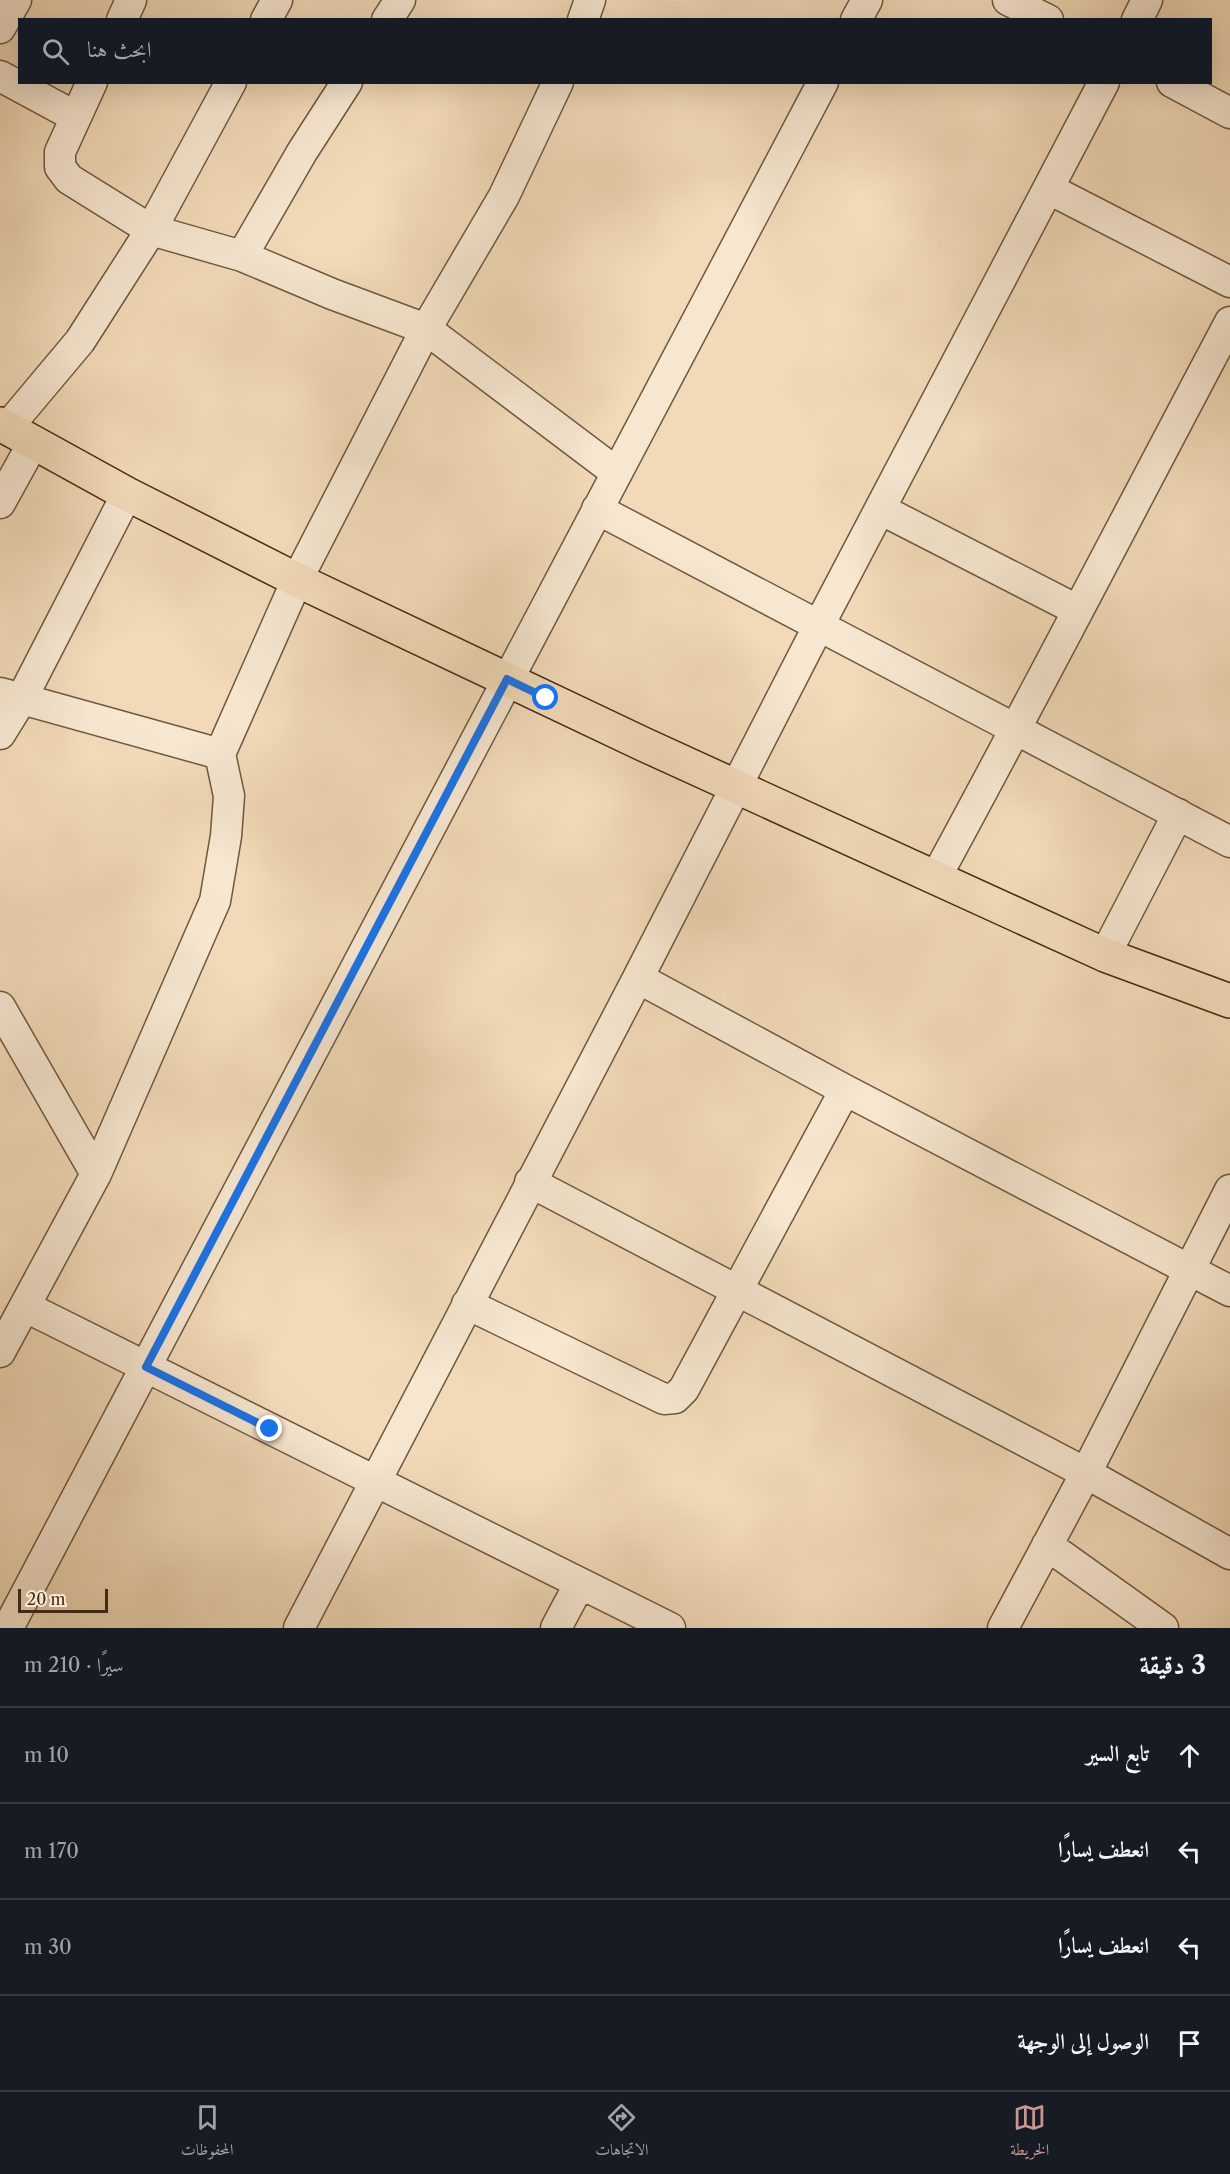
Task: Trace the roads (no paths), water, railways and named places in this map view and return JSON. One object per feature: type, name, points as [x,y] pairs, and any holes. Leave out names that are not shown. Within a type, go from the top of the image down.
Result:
[{"type":"main road","points":[[13,432],[127,494],[297,580],[507,679],[1104,955],[1230,1001]]},
{"type":"street","points":[[0,28],[16,0]]},
{"type":"street","points":[[123,18],[131,0]]},
{"type":"street","points":[[267,18],[276,0]]},
{"type":"street","points":[[388,18],[400,0]]},
{"type":"street","points":[[584,18],[590,0]]},
{"type":"street","points":[[857,18],[867,0]]},
{"type":"street","points":[[1008,0],[1044,18]]},
{"type":"street","points":[[1138,18],[1147,0]]},
{"type":"street","points":[[0,76],[76,117]]},
{"type":"street","points":[[92,84],[60,152],[60,167],[69,179],[151,230],[242,256],[332,294],[426,329],[617,473]]},
{"type":"street","points":[[0,503],[13,432],[80,341],[151,230],[230,84]]},
{"type":"street","points":[[242,256],[302,152],[346,84]]},
{"type":"street","points":[[0,1352],[96,1174],[215,901],[226,836],[229,796],[220,754],[297,580],[426,329],[504,196],[557,84]]},
{"type":"street","points":[[9,1611],[146,1367],[822,84]]},
{"type":"street","points":[[299,1628],[818,627],[1103,84]]},
{"type":"street","points":[[1176,84],[1230,113]]},
{"type":"street","points":[[1049,189],[1230,282]]},
{"type":"street","points":[[936,877],[1017,728],[1230,322]]},
{"type":"street","points":[[0,734],[10,697],[127,494]]},
{"type":"street","points":[[597,509],[1230,842]]},
{"type":"street","points":[[880,509],[1077,610]]},
{"type":"street","points":[[10,697],[220,754]]},
{"type":"street","points":[[1104,955],[1178,814]]},
{"type":"street","points":[[638,978],[845,1090],[1230,1291]]},
{"type":"street","points":[[0,1007],[96,1174]]},
{"type":"street","points":[[467,1304],[664,1399],[675,1398],[684,1389],[845,1090]]},
{"type":"street","points":[[530,1182],[739,1289],[1086,1473],[1230,1554]]},
{"type":"street","points":[[1003,1628],[1086,1473],[1230,1190]]},
{"type":"street","points":[[26,1307],[670,1628]]},
{"type":"street","points":[[1047,1545],[1163,1628]]},
{"type":"street","points":[[556,1628],[580,1583]]}]
